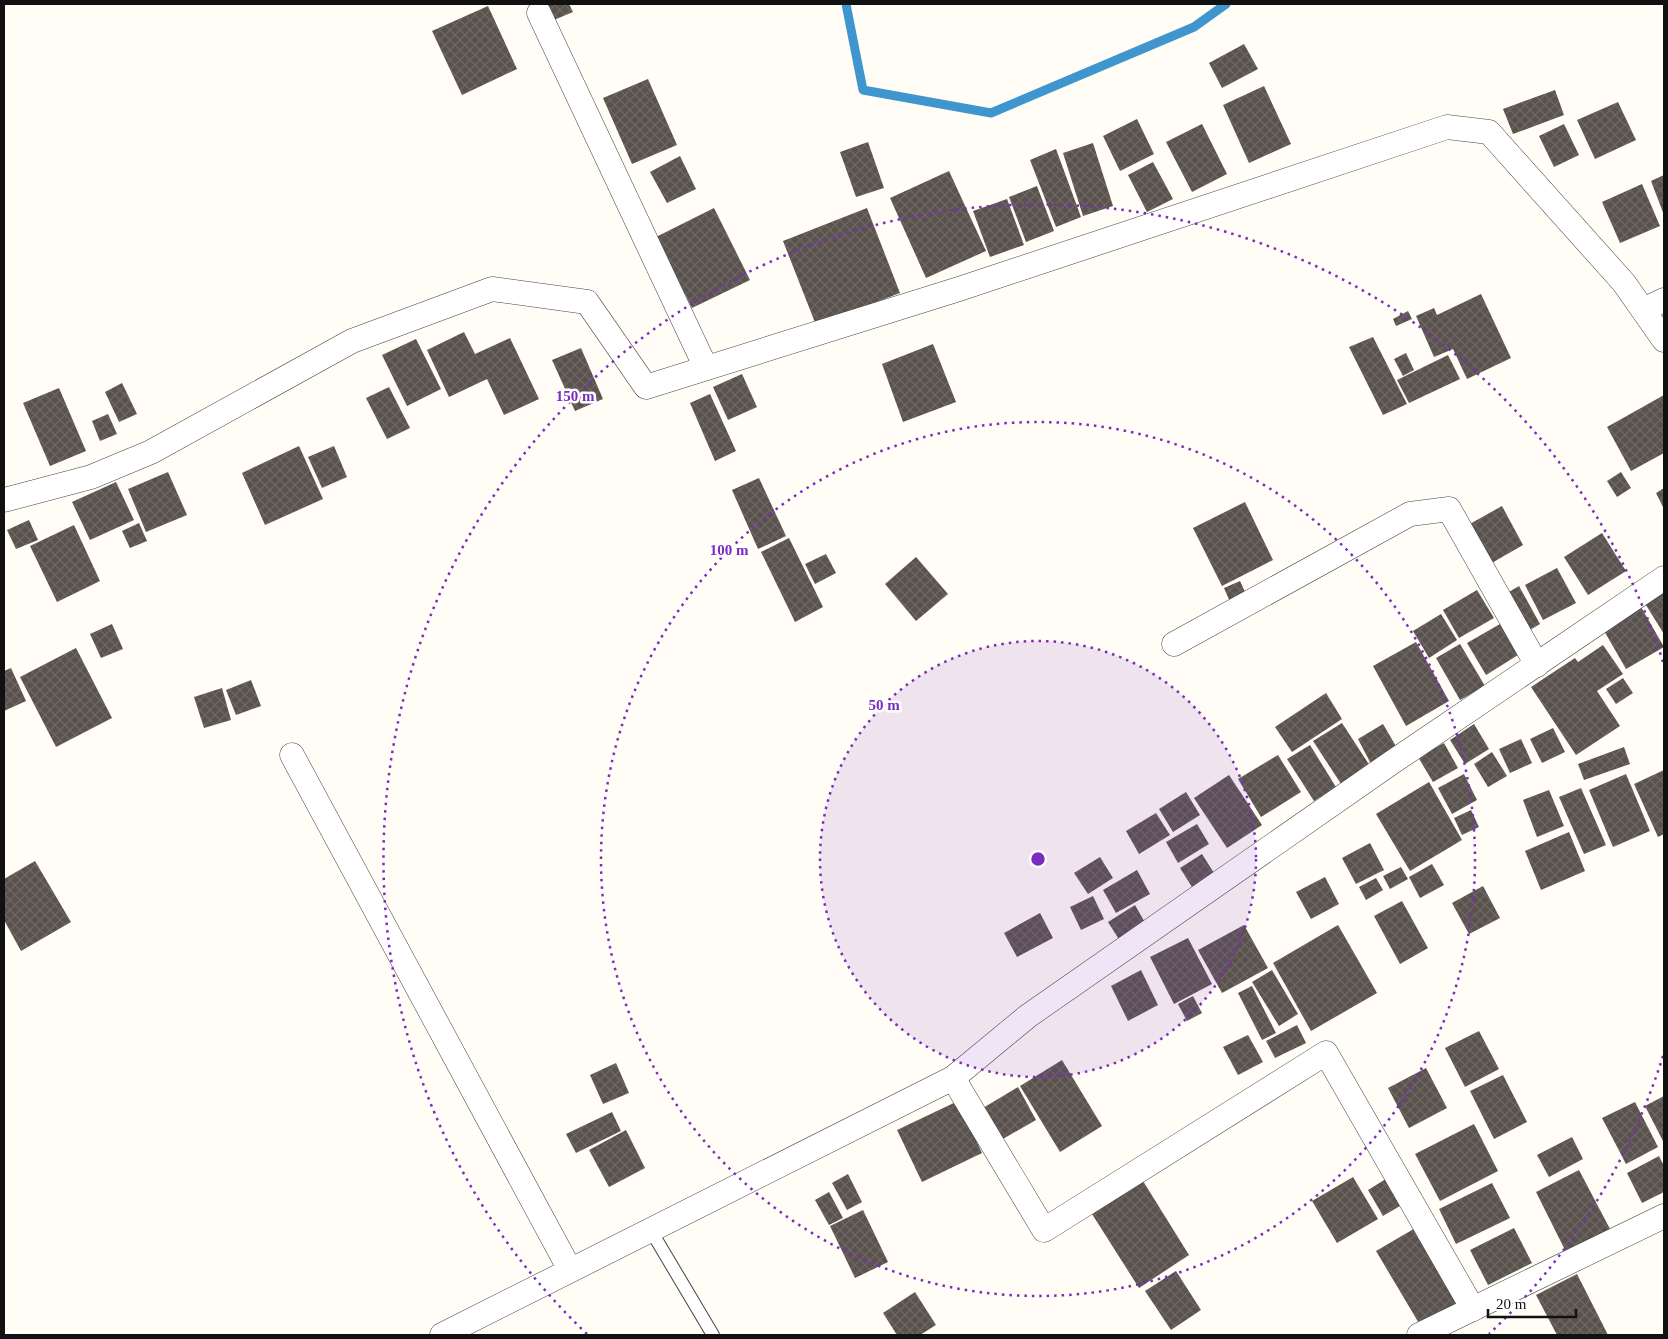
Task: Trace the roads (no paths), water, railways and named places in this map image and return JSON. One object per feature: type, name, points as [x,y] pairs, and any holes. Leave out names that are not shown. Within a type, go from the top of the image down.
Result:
[{"type":"street","points":[[539,14],[706,368]]},
{"type":"street","points":[[4,500],[91,476],[151,452],[352,341],[492,289],[587,302],[646,387],[959,289],[1447,127],[1489,132],[1624,283],[1664,340]]},
{"type":"street","points":[[1643,310],[1664,300]]},
{"type":"street","points":[[1174,644],[1410,514],[1450,509],[1537,665]]},
{"type":"street","points":[[442,1335],[953,1078],[1028,1016],[1391,763],[1664,578]]},
{"type":"street","points":[[292,755],[570,1270]]},
{"type":"street","points":[[953,1078],[1044,1230],[1326,1054],[1473,1309]]},
{"type":"street","points":[[1419,1335],[1664,1216]]},
{"type":"lane","points":[[650,1229],[713,1335]]},
{"type":"waterway","points":[[846,4],[863,90],[991,113],[1194,27],[1226,4]]}]
